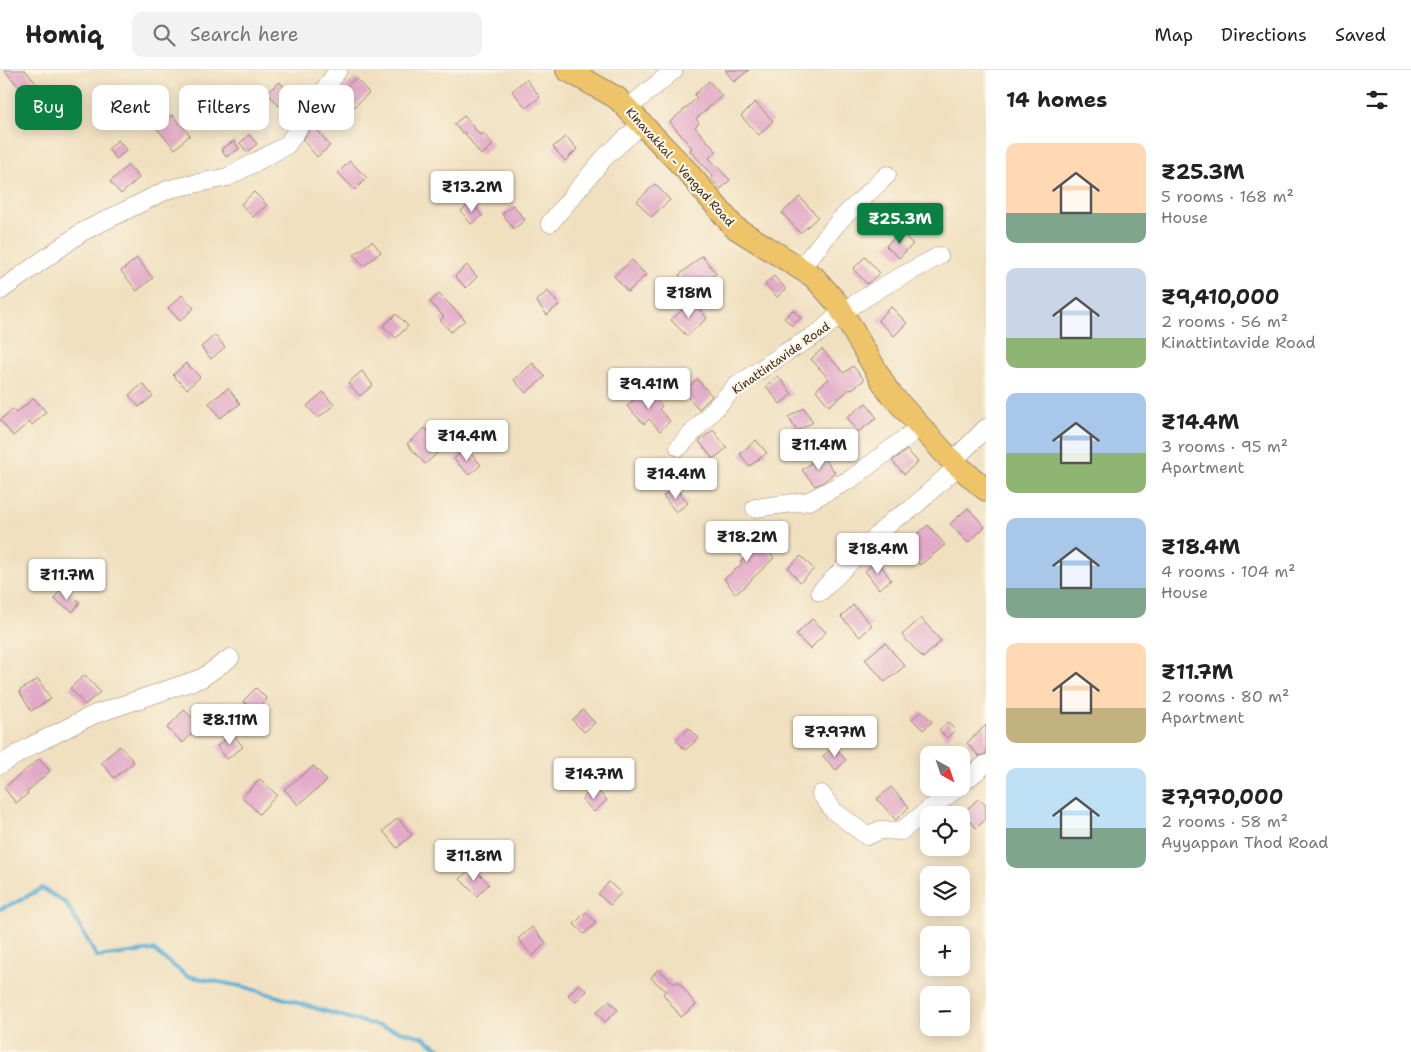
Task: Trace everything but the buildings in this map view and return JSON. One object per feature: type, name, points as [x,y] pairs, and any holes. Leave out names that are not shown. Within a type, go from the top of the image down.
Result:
[{"type":"main road","name":"Kinavakkal - Vengad Road","points":[[567,70],[617,98],[686,170],[734,227],[814,277],[837,303],[888,391],[956,464],[986,490]]},
{"type":"street","points":[[0,291],[82,232],[169,189],[228,177],[287,145],[338,70]]},
{"type":"street","points":[[550,223],[674,70]]},
{"type":"street","points":[[800,269],[840,221],[887,175]]},
{"type":"street","name":"Kinattintavide Road","points":[[678,448],[735,387],[820,332],[842,312],[887,284],[939,256]]},
{"type":"street","points":[[755,508],[809,502],[851,479],[920,427]]},
{"type":"street","points":[[820,592],[893,520],[910,510],[956,464],[986,428]]},
{"type":"street","points":[[0,765],[31,746],[93,715],[202,678],[230,658]]},
{"type":"street","points":[[970,777],[986,764]]},
{"type":"street","points":[[822,794],[834,811],[867,836],[880,830],[901,831],[947,796]]},
{"type":"waterway","points":[[0,909],[42,888],[66,903],[97,957],[153,950],[187,976],[245,987],[352,1019],[423,1037],[444,1052]]}]
